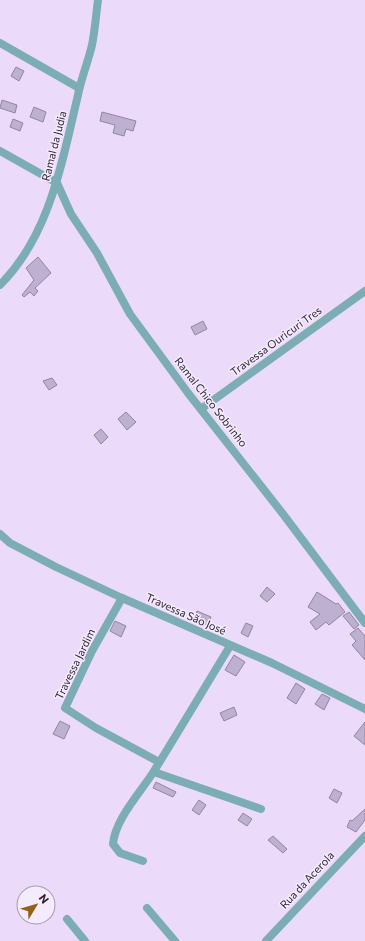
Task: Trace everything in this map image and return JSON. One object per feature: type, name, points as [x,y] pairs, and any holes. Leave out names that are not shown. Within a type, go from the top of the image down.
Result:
[{"type":"street","name":"Ramal da Judia","points":[[0,285],[24,256],[32,242],[57,184],[79,88],[92,46],[98,0]]},
{"type":"street","points":[[0,43],[79,88]]},
{"type":"street","points":[[0,150],[57,184]]},
{"type":"street","name":"Ramal Chico Sobrinho","points":[[57,184],[71,214],[97,253],[130,314],[365,623]]},
{"type":"street","name":"Travessa Ouricuri Tres","points":[[202,409],[365,292]]},
{"type":"street","name":"Travessa São José","points":[[0,534],[10,543],[122,598],[272,663],[365,709]]},
{"type":"street","name":"Travessa Jardim","points":[[122,598],[92,651],[65,708],[96,728],[159,762]]},
{"type":"street","points":[[143,861],[120,853],[113,844],[113,839],[125,814],[154,772],[230,646]]},
{"type":"street","points":[[154,772],[261,809]]},
{"type":"street","name":"Rua da Acerola","points":[[266,941],[365,836]]},
{"type":"street","points":[[147,908],[175,941]]},
{"type":"street","points":[[67,919],[85,941]]},
{"type":"building","points":[[16,67],[24,71],[19,81],[11,76]]},
{"type":"building","points":[[2,100],[17,105],[15,113],[0,108]]},
{"type":"building","points":[[34,107],[46,112],[43,122],[30,117]]},
{"type":"building","points":[[102,112],[136,121],[133,131],[126,129],[124,136],[113,133],[115,125],[100,121]]},
{"type":"building","points":[[13,119],[23,123],[20,131],[10,127]]},
{"type":"building","points":[[38,257],[51,273],[35,288],[38,291],[34,296],[30,292],[24,297],[22,295],[34,280],[26,268]]},
{"type":"building","points":[[203,321],[207,329],[195,335],[191,327]]},
{"type":"building","points":[[52,378],[57,385],[49,390],[43,381]]},
{"type":"building","points":[[126,412],[136,422],[127,430],[118,419]]},
{"type":"building","points":[[101,429],[108,437],[101,444],[94,435]]},
{"type":"building","points":[[267,587],[275,594],[267,602],[260,596]]},
{"type":"building","points":[[317,592],[336,604],[338,603],[345,612],[329,625],[326,622],[316,630],[310,622],[320,614],[308,607]]},
{"type":"building","points":[[197,611],[211,617],[208,625],[194,620]]},
{"type":"building","points":[[349,612],[359,625],[354,629],[343,616]]},
{"type":"building","points":[[115,621],[126,626],[121,637],[110,631]]},
{"type":"building","points":[[246,623],[253,626],[248,637],[241,633]]},
{"type":"building","points":[[358,628],[365,636],[365,660],[352,645],[356,641],[350,634]]},
{"type":"building","points":[[234,655],[245,662],[236,676],[225,670]]},
{"type":"building","points":[[296,683],[305,689],[296,704],[287,698]]},
{"type":"building","points":[[322,694],[330,698],[324,710],[315,704]]},
{"type":"building","points":[[234,707],[237,715],[224,721],[220,713]]},
{"type":"building","points":[[60,721],[70,726],[64,739],[53,734]]},
{"type":"building","points":[[365,722],[365,745],[354,736]]},
{"type":"building","points":[[156,782],[176,792],[173,797],[153,788]]},
{"type":"building","points":[[334,789],[342,793],[337,803],[329,798]]},
{"type":"building","points":[[199,800],[206,805],[199,815],[192,810]]},
{"type":"building","points":[[365,809],[365,820],[356,832],[347,827],[350,820],[352,821]]},
{"type":"building","points":[[243,813],[252,819],[247,826],[238,820]]},
{"type":"building","points":[[273,836],[287,849],[283,853],[268,840]]}]
